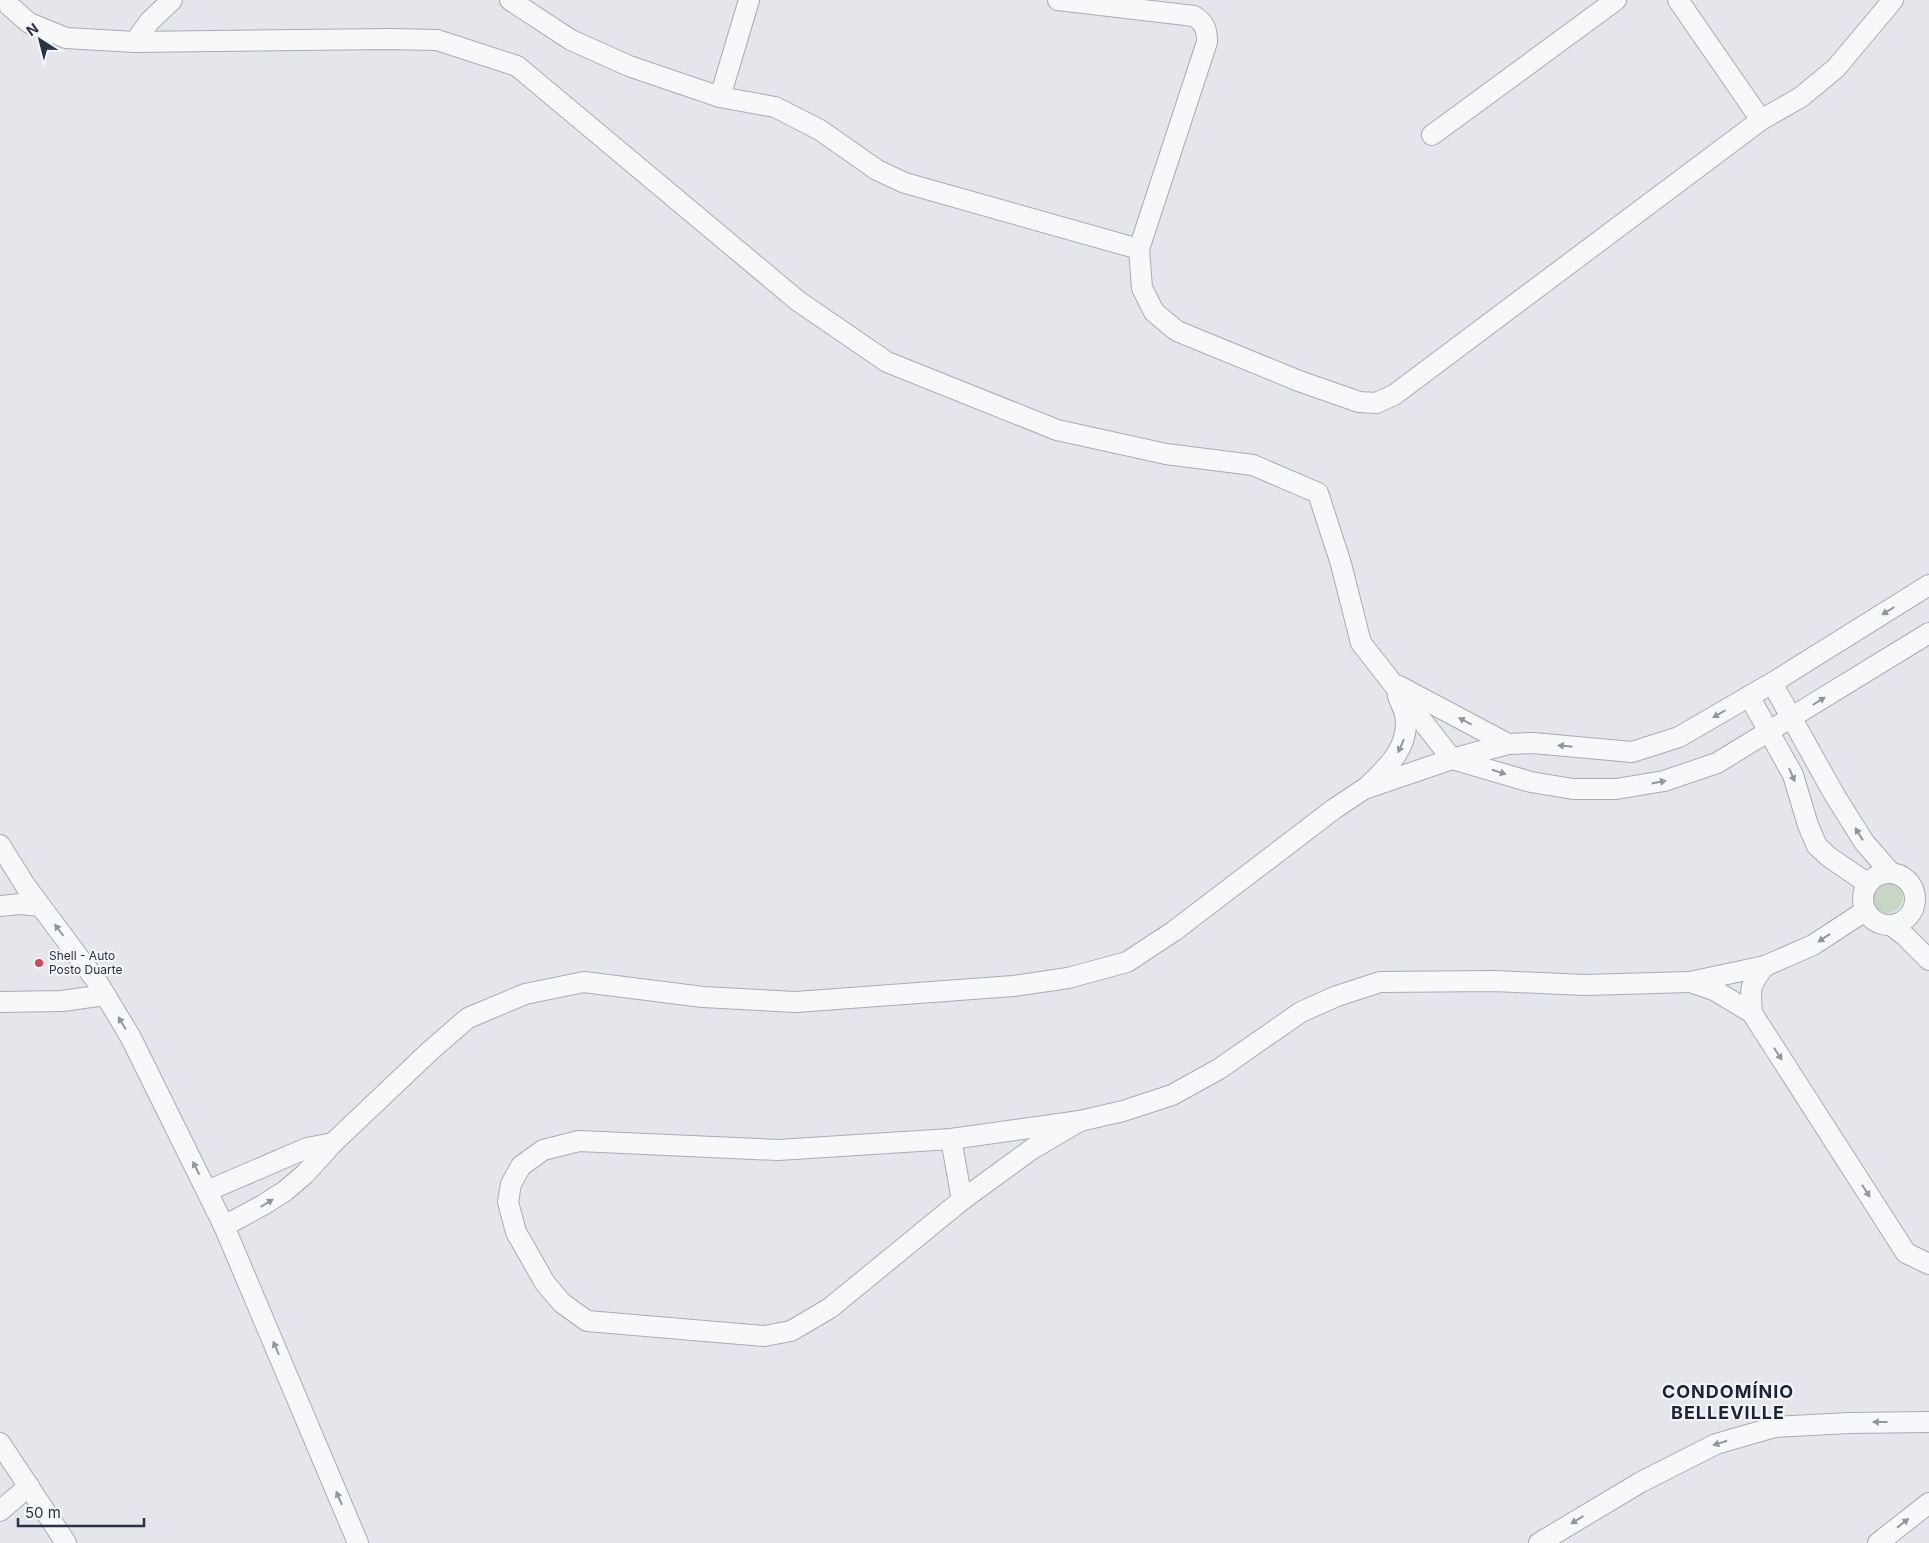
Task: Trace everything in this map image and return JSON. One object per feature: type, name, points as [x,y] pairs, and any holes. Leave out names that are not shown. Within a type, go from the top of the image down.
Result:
[{"type":"street","points":[[3,0],[29,23],[66,38],[135,42],[438,40],[517,66],[798,301],[887,362],[1057,430],[1166,454],[1253,466],[1318,493],[1341,564],[1361,643],[1452,759],[1532,782],[1574,788],[1616,789],[1664,781],[1717,763],[1929,633]]},
{"type":"street","points":[[135,42],[149,22],[172,0]]},
{"type":"street","points":[[510,0],[579,44],[629,66],[720,97],[775,107],[820,130],[877,170],[905,183],[1139,249]]},
{"type":"street","points":[[720,97],[749,0]]},
{"type":"street","points":[[1058,0],[1194,16],[1204,25],[1207,34],[1207,42],[1139,249],[1142,288],[1154,312],[1177,331],[1299,381],[1359,402],[1376,403],[1394,395],[1761,120],[1801,97],[1836,68],[1893,0]]},
{"type":"street","points":[[1432,135],[1616,0]]},
{"type":"street","points":[[1678,0],[1761,120]]},
{"type":"street","points":[[1364,789],[1452,759],[1508,744],[1533,743],[1632,752],[1679,737],[1772,683],[1929,585]]},
{"type":"street","points":[[1393,683],[1508,744]]},
{"type":"street","points":[[224,1226],[285,1191],[305,1174],[333,1143],[431,1050],[468,1018],[525,994],[584,982],[703,998],[796,1002],[1013,986],[1068,978],[1127,962],[1174,931],[1334,809],[1364,789],[1384,771],[1397,754],[1406,735],[1405,715],[1393,683]]},
{"type":"street","points":[[1772,683],[1834,794],[1859,834],[1890,872]]},
{"type":"street","points":[[1750,696],[1793,775],[1808,825],[1817,846],[1829,857],[1867,883]]},
{"type":"street","points":[[0,845],[25,885],[98,983],[130,1036],[224,1226],[358,1543]]},
{"type":"street","points":[[1891,926],[1903,921],[1912,911],[1915,894],[1912,885],[1906,878],[1890,872],[1877,874],[1867,883],[1863,891],[1862,901],[1865,911],[1871,919],[1880,924],[1891,926],[1905,936],[1929,960]]},
{"type":"street","points":[[0,906],[20,904],[40,906]]},
{"type":"street","points":[[1080,1121],[1032,1149],[962,1200],[830,1308],[791,1331],[764,1336],[586,1321],[562,1303],[545,1283],[516,1232],[508,1202],[511,1184],[521,1166],[543,1150],[579,1141],[778,1150],[951,1139],[1080,1121],[1123,1111],[1172,1095],[1219,1068],[1300,1012],[1336,996],[1380,982],[1494,981],[1585,985],[1690,982],[1765,966],[1814,945],[1865,911]]},
{"type":"street","points":[[1912,911],[1929,960]]},
{"type":"street","points":[[1752,1013],[1750,989],[1754,978],[1765,966]]},
{"type":"street","points":[[1690,982],[1714,990],[1752,1013],[1906,1253],[1929,1264]]},
{"type":"street","points":[[0,1002],[62,1001],[105,995]]},
{"type":"street","points":[[951,1139],[962,1200]]},
{"type":"street","points":[[207,1191],[307,1148],[333,1143]]},
{"type":"street","points":[[1539,1543],[1641,1482],[1716,1444],[1775,1427],[1849,1423],[1929,1422]]},
{"type":"street","points":[[0,1443],[66,1543]]},
{"type":"street","points":[[0,1511],[29,1486]]},
{"type":"street","points":[[1878,1543],[1929,1503]]},
{"type":"green space","points":[[1887,881],[1899,885],[1903,897],[1899,909],[1887,913],[1875,909],[1871,897],[1875,885]]},
{"type":"place","name":"Shell - Auto Posto Duarte","points":[[39,963]]},
{"type":"district","name":"CONDOMÍNIO BELLEVILLE","points":[[1728,1402]]}]
